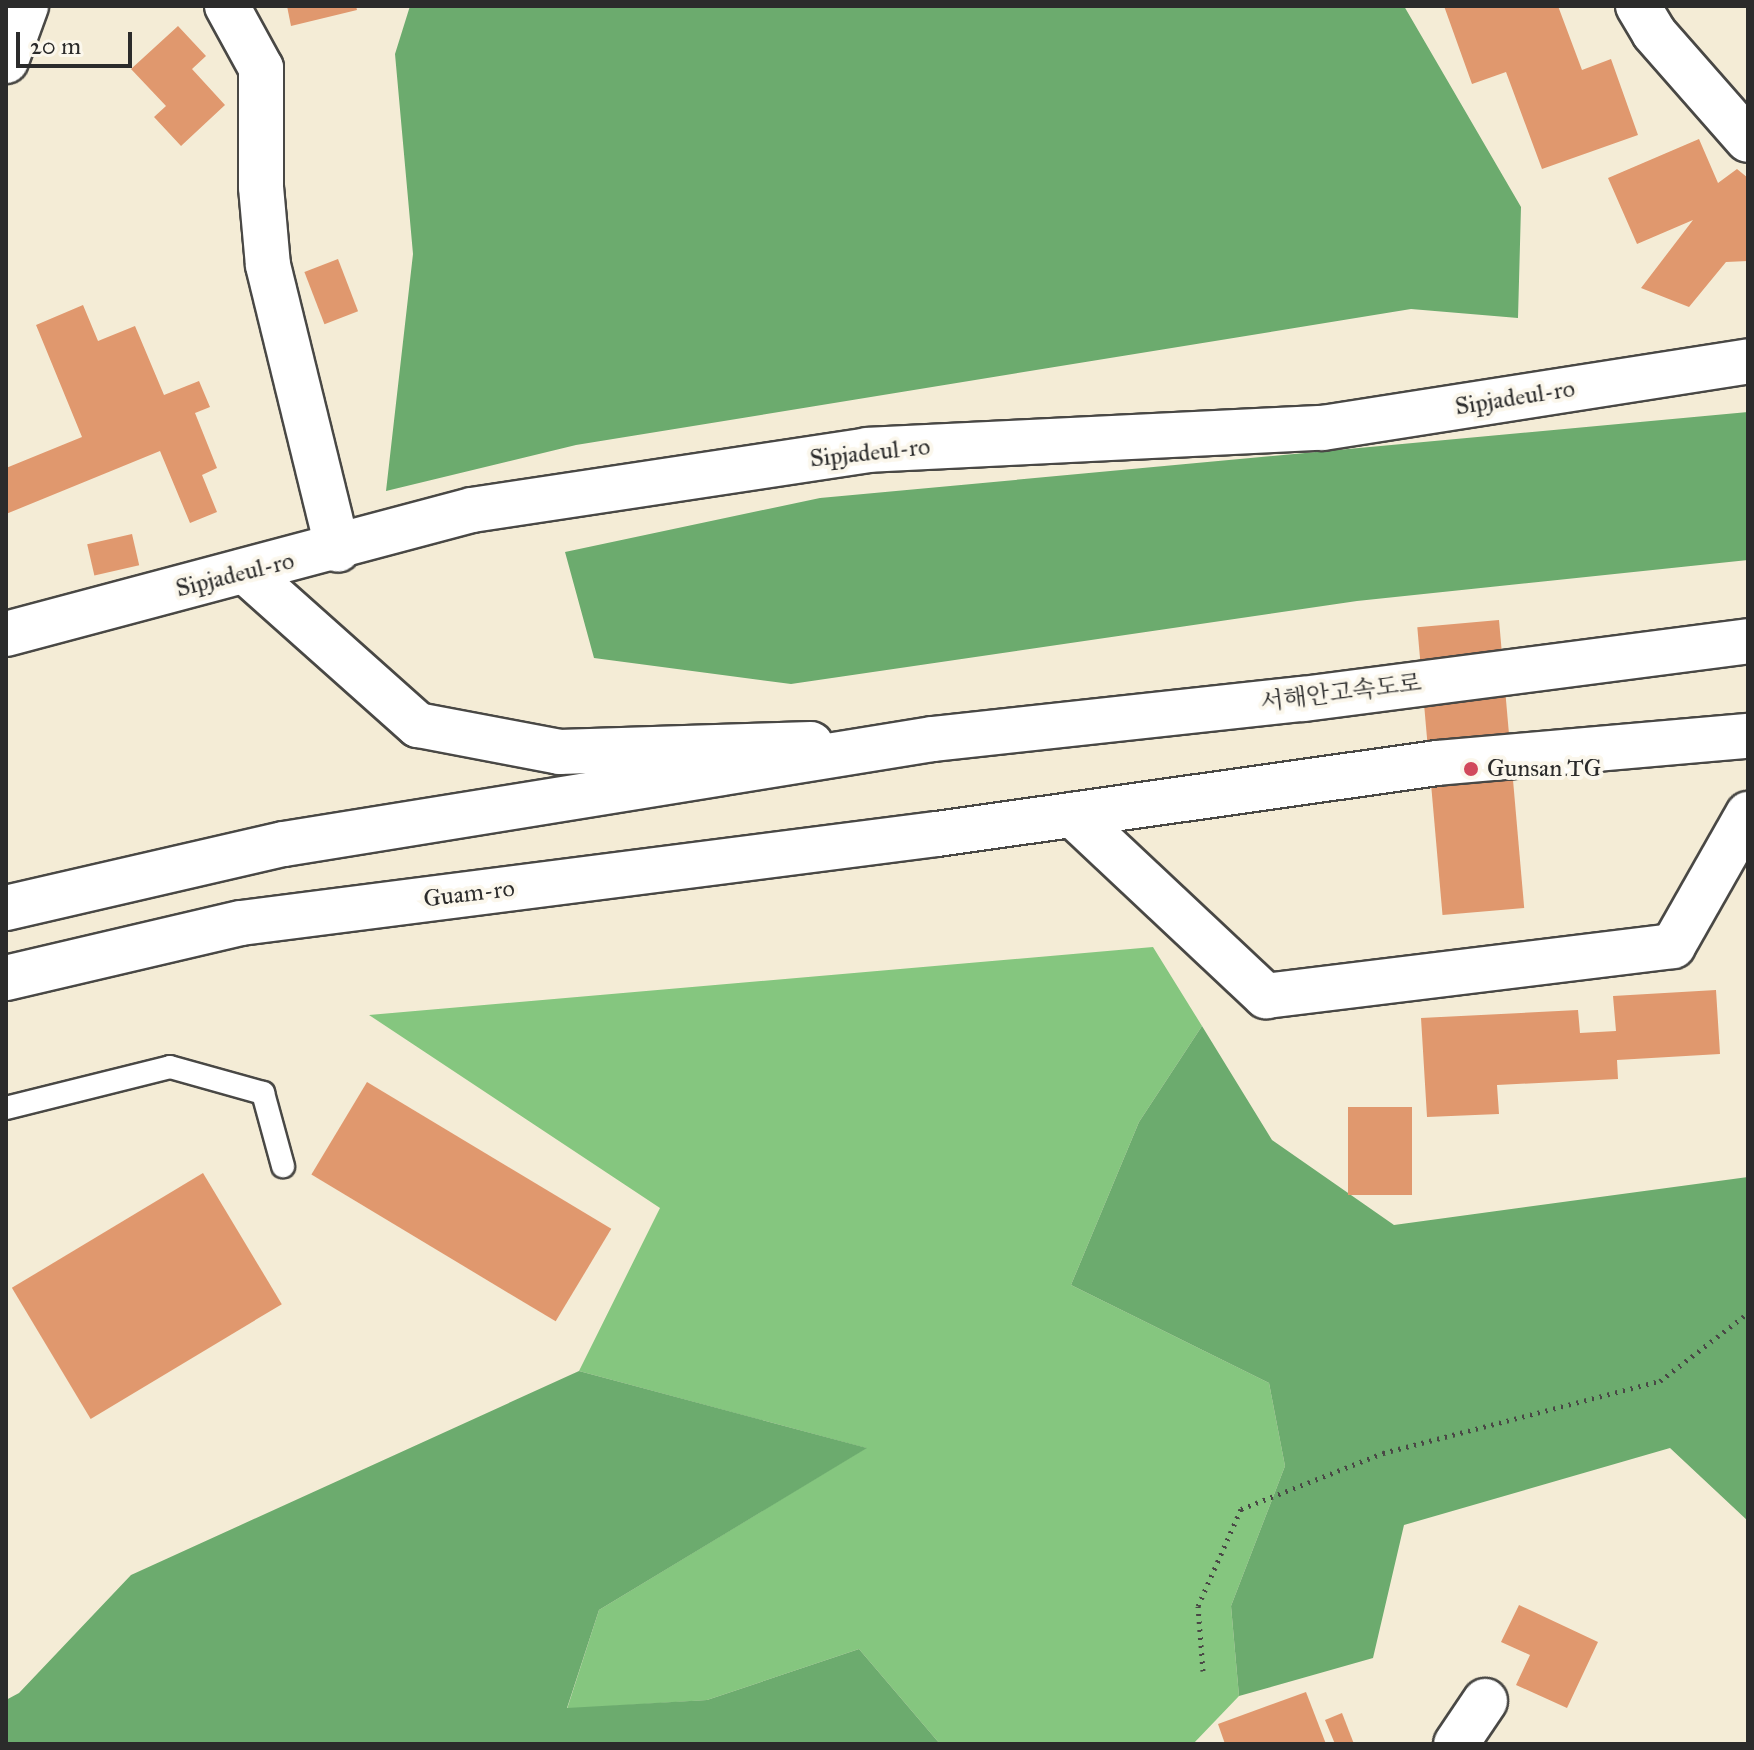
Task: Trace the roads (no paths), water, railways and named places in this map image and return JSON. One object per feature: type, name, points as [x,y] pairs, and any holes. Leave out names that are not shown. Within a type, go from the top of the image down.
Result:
[{"type":"main road","points":[[6,61],[26,6]]},
{"type":"main road","points":[[227,6],[261,68],[261,187],[268,265],[338,550]]},
{"type":"main road","points":[[1638,6],[1654,33],[1748,140]]},
{"type":"main road","name":"Sipjadeul-ro","points":[[6,634],[245,571],[338,550],[472,510],[867,450],[1322,428],[1748,361]]},
{"type":"main road","points":[[245,571],[418,725],[559,752],[933,739]]},
{"type":"main road","name":"서해안고속도로","points":[[933,739],[1303,699],[1748,641]]},
{"type":"main road","points":[[1073,815],[1437,763],[1748,736]]},
{"type":"main road","points":[[6,908],[284,844],[933,739]]},
{"type":"main road","points":[[1073,815],[1266,996],[1673,946],[1748,814]]},
{"type":"main road","name":"Guam-ro","points":[[6,978],[241,923],[1073,815]]},
{"type":"main road","points":[[1456,1744],[1485,1701]]},
{"type":"lane","points":[[6,1108],[170,1067],[263,1093],[283,1166]]},
{"type":"place","name":"Gunsan TG","points":[[1471,769]]}]
